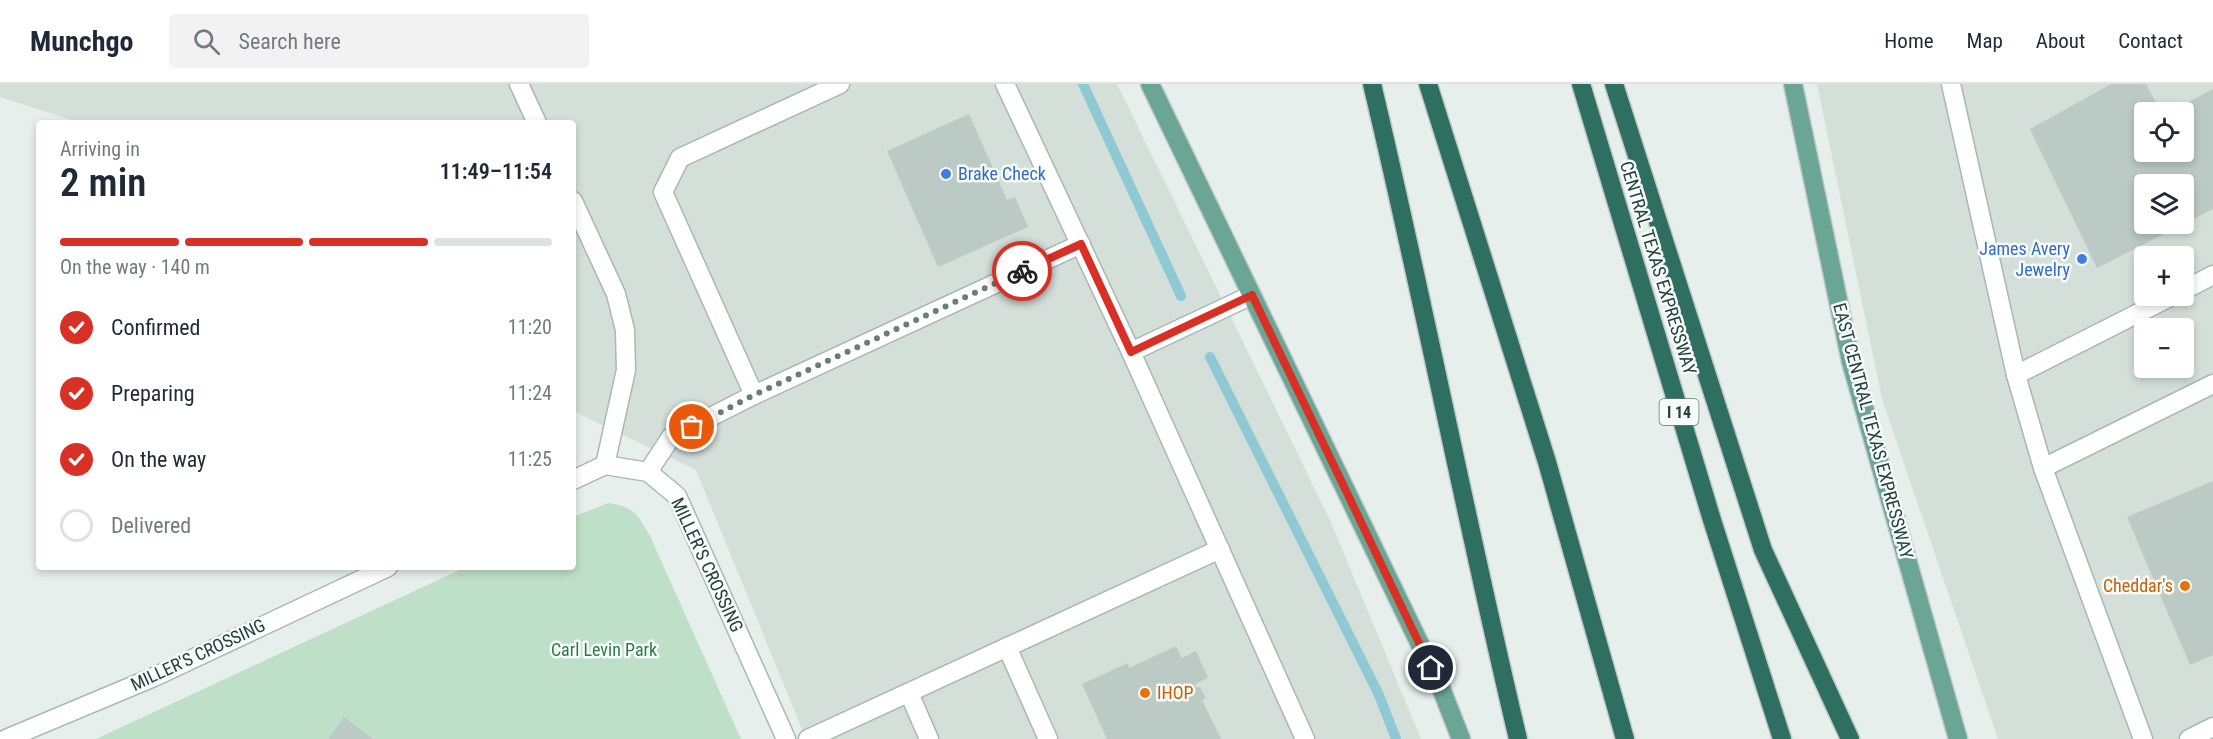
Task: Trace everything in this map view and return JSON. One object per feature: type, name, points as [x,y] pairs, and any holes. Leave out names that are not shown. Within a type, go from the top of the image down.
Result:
[{"type":"highway","points":[[1372,84],[1410,241],[1482,588],[1518,739]]},
{"type":"highway","points":[[1428,84],[1547,462],[1625,739]]},
{"type":"highway","name":"CENTRAL TEXAS EXPRESSWAY","points":[[1581,84],[1712,520],[1782,739]]},
{"type":"highway","points":[[1614,84],[1763,550],[1850,739]]},
{"type":"main road","points":[[1150,84],[1441,688],[1461,739]]},
{"type":"main road","name":"EAST CENTRAL TEXAS EXPRESSWAY","points":[[1793,84],[1851,362],[1958,739]]},
{"type":"street","points":[[519,84],[536,120]]},
{"type":"street","points":[[754,395],[663,192],[680,158],[840,84]]},
{"type":"street","points":[[1005,84],[1131,352],[1305,739]]},
{"type":"street","points":[[1952,84],[2016,375],[2043,468],[2143,739]]},
{"type":"street","points":[[576,207],[616,294],[625,330],[626,370],[605,465]]},
{"type":"street","points":[[576,479],[605,465],[648,472],[671,437],[754,395],[1081,244]]},
{"type":"street","points":[[2194,285],[2213,275]]},
{"type":"street","points":[[1131,352],[1252,295]]},
{"type":"street","points":[[2016,375],[2152,306]]},
{"type":"street","points":[[2043,468],[2213,384]]},
{"type":"street","name":"MILLER'S CROSSING","points":[[648,472],[677,496],[786,739]]},
{"type":"street","points":[[808,739],[1220,549]]},
{"type":"street","name":"MILLER'S CROSSING","points":[[6,739],[154,677],[382,570]]},
{"type":"street","points":[[1007,647],[1048,739]]},
{"type":"street","points":[[909,693],[929,739]]},
{"type":"street","points":[[2189,739],[2213,727]]},
{"type":"shaded area","points":[[0,84],[1117,84],[1330,520],[1421,739],[806,739],[696,470],[576,411],[576,120],[71,120],[0,97]]},
{"type":"shaded area","points":[[1817,84],[2213,84],[2213,739],[1998,739],[1882,399]]},
{"type":"green space","name":"Carl Levin Park","points":[[608,503],[630,509],[642,522],[741,739],[96,739],[460,570],[576,570],[576,516]]},
{"type":"building","points":[[2111,84],[2146,84],[2156,102],[2134,102],[2134,162],[2194,162],[2194,102],[2189,102],[2213,89],[2213,209],[2194,219],[2194,174],[2134,174],[2134,234],[2164,234],[2140,246],[2134,246],[2134,249],[2097,268],[2030,129]]},
{"type":"building","name":"Brake Check","points":[[969,114],[1007,200],[1015,197],[1028,227],[938,267],[887,151]]},
{"type":"building","name":"Cheddar's","points":[[2213,481],[2213,655],[2190,665],[2127,517]]},
{"type":"building","name":"IHOP","points":[[1176,646],[1182,658],[1196,651],[1208,678],[1195,684],[1197,688],[1200,687],[1206,698],[1202,700],[1221,739],[1107,739],[1082,684],[1128,663],[1129,668]]},
{"type":"building","points":[[344,717],[373,739],[328,739]]},
{"type":"waterway","points":[[1083,84],[1181,296]]},
{"type":"waterway","points":[[1210,357],[1379,695],[1396,739]]},
{"type":"way so far","points":[[692,427],[754,395],[1022,271]]},
{"type":"place","name":"Brake Check","points":[[946,174]]},
{"type":"place","name":"James Avery Jewelry","points":[[2082,259]]},
{"type":"place","name":"Cheddar's","points":[[2185,586]]},
{"type":"place","name":"IHOP","points":[[1145,693]]},
{"type":"route","points":[[1022,271],[1081,244],[1131,352],[1252,295],[1431,668]]}]
